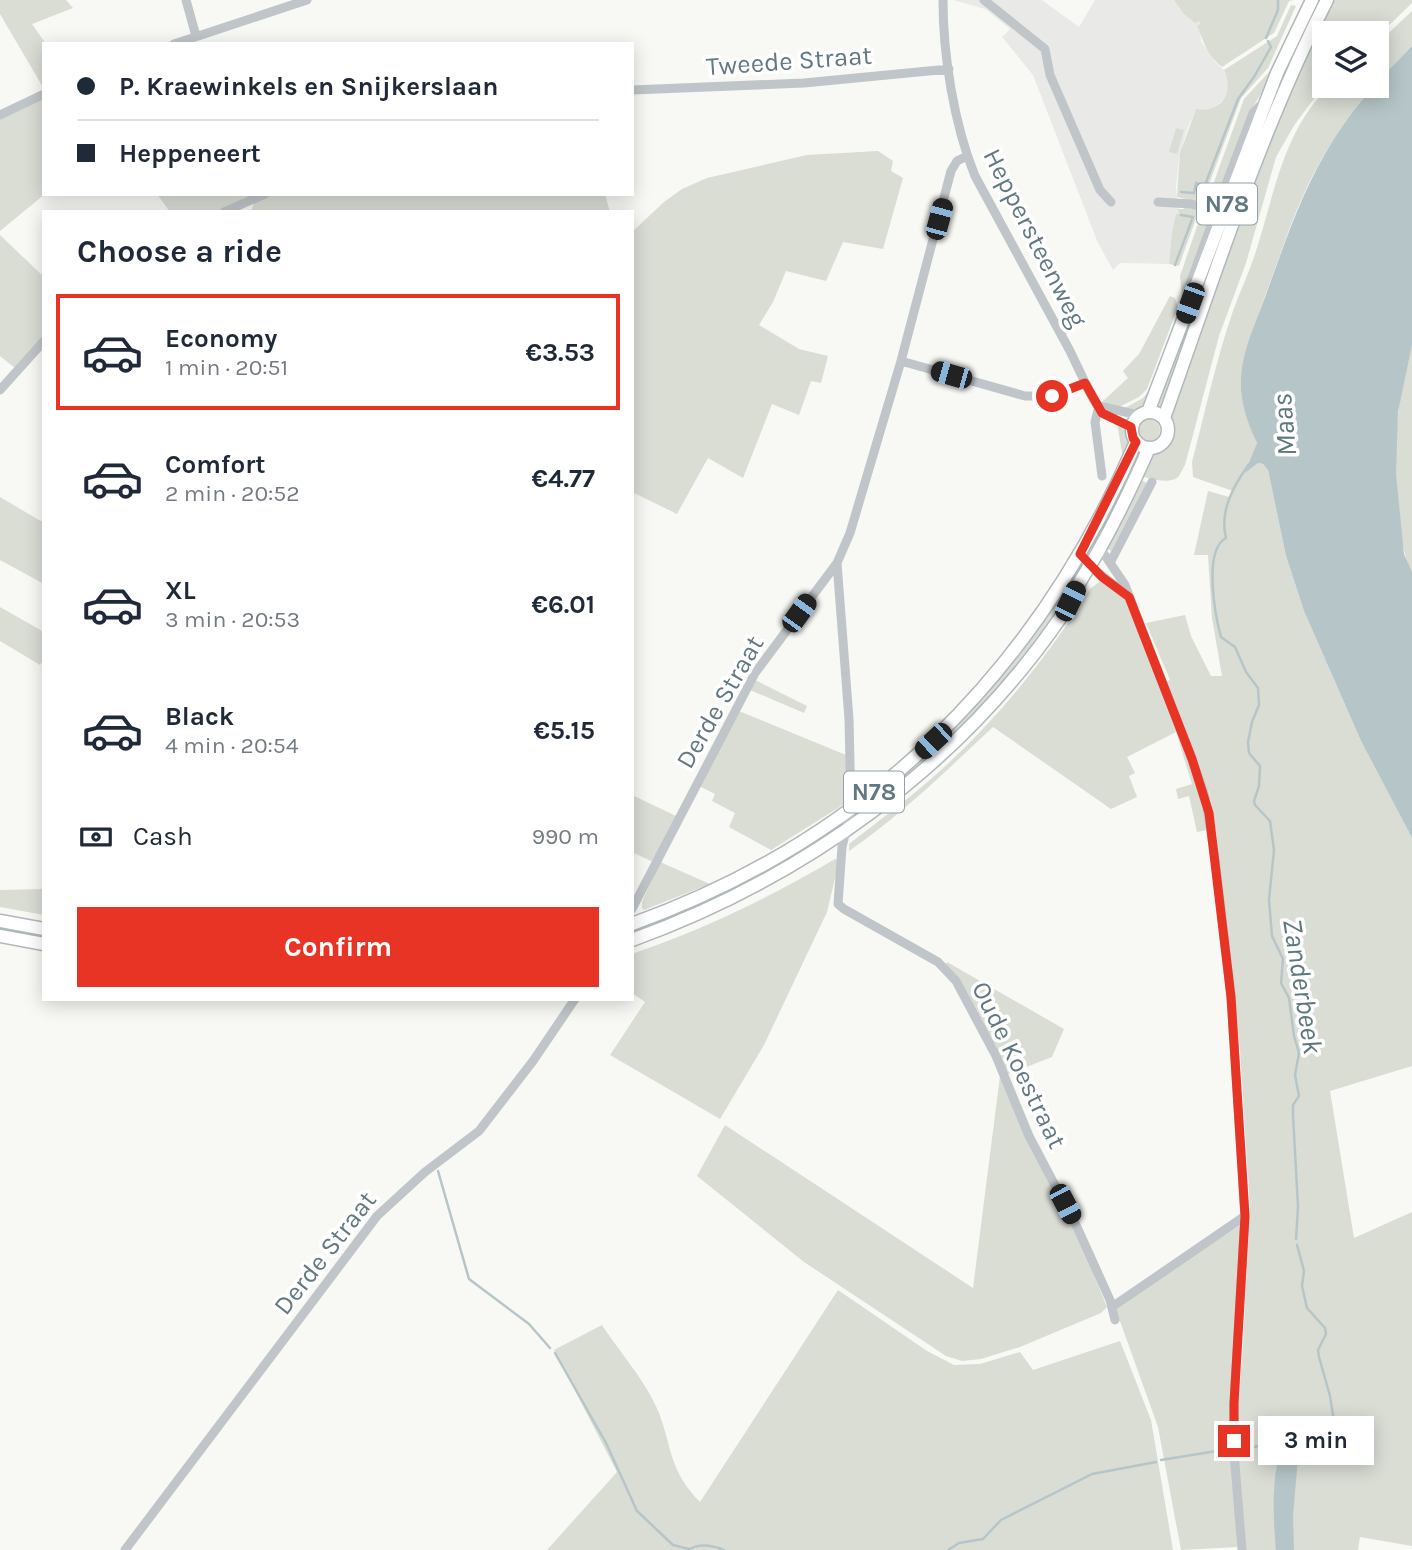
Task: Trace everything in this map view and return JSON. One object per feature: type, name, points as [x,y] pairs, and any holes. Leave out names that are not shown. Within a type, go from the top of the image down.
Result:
[{"type":"main road","name":"N78","points":[[1139,418],[1190,303],[1262,106],[1312,0]]},
{"type":"main road","name":"N78","points":[[634,939],[722,904],[792,866],[847,831],[898,793],[995,700],[1063,614],[1100,548],[1149,448],[1159,446],[1166,438],[1168,428],[1164,418],[1273,119],[1296,62],[1327,0]]},
{"type":"main road","points":[[1149,448],[1133,438],[1139,418],[1160,414],[1164,418]]},
{"type":"main road","name":"N78","points":[[634,923],[712,892],[758,868],[850,810],[916,757],[982,690],[1040,617],[1080,554],[1136,442]]},
{"type":"main road","points":[[0,921],[42,929]]},
{"type":"main road","points":[[0,936],[42,944]]},
{"type":"street","points":[[186,0],[196,36]]},
{"type":"street","points":[[180,42],[307,0]]},
{"type":"street","name":"Heppersteenweg","points":[[943,0],[949,69],[967,156],[985,197],[1099,406]]},
{"type":"street","points":[[984,0],[1045,49],[1046,63],[1100,190],[1111,202]]},
{"type":"street","name":"Tweede Straat","points":[[634,90],[791,84],[949,69]]},
{"type":"street","points":[[0,115],[42,95]]},
{"type":"street","points":[[1190,303],[1190,284],[1220,200],[1262,106],[1270,111],[1273,119]]},
{"type":"street","name":"Derde Straat","points":[[634,905],[755,673],[836,563],[868,475],[951,171],[957,161],[967,156]]},
{"type":"street","points":[[229,210],[260,196]]},
{"type":"street","points":[[1158,202],[1202,207],[1214,206],[1220,200]]},
{"type":"street","points":[[1202,207],[1210,217],[1211,226]]},
{"type":"street","points":[[0,390],[42,343]]},
{"type":"street","points":[[901,361],[1025,396],[1052,396],[1085,383]]},
{"type":"street","points":[[1102,476],[1095,420],[1099,406],[1139,418]]},
{"type":"street","points":[[1110,563],[1152,482]]},
{"type":"street","points":[[1100,548],[1125,585],[1192,759],[1209,813],[1231,997],[1245,1216],[1234,1403],[1234,1452],[1241,1549]]},
{"type":"street","points":[[1080,554],[1090,566],[1129,597]]},
{"type":"street","name":"Oude Koestraat","points":[[836,563],[849,719],[850,810],[842,847],[838,904],[938,962],[956,981],[996,1056],[1029,1136],[1077,1227],[1112,1307]]},
{"type":"street","name":"Derde Straat","points":[[125,1550],[377,1216],[425,1172],[479,1131],[533,1061],[574,1001]]},
{"type":"street","points":[[1115,1320],[1112,1307],[1245,1216]]},
{"type":"shaded area","points":[[0,0],[66,0],[73,8],[32,24],[45,42],[42,42],[42,86],[0,14]]},
{"type":"shaded area","points":[[953,0],[1042,0],[1079,27],[1095,0],[1174,0],[1183,13],[1199,21],[1201,41],[1224,70],[1228,89],[1225,98],[1216,107],[1196,110],[1187,129],[1179,160],[1176,188],[1179,214],[1176,215],[1172,231],[1169,264],[1120,263],[1113,270],[1098,243],[1033,75],[1002,37],[1010,29],[985,9]]},
{"type":"shaded area","points":[[1174,0],[1294,0],[1289,1],[1274,33],[1222,67],[1206,48],[1197,26],[1199,21],[1195,23],[1183,13]]},
{"type":"shaded area","points":[[1304,0],[1308,0],[1252,109],[1220,194],[1214,201],[1206,204],[1244,99],[1270,71]]},
{"type":"shaded area","points":[[1331,0],[1412,0],[1389,25],[1389,21],[1321,21]]},
{"type":"shaded area","points":[[1291,5],[1296,6],[1268,68],[1241,98],[1202,203],[1177,197],[1180,153],[1196,109],[1212,108],[1224,100],[1228,86],[1224,70],[1277,36]]},
{"type":"shaded area","points":[[1412,11],[1412,46],[1389,71],[1389,33]]},
{"type":"shaded area","points":[[1312,41],[1312,98],[1314,98],[1295,124],[1276,157],[1246,263],[1219,336],[1185,465],[1179,476],[1171,480],[1139,475],[1153,453],[1163,447],[1170,438],[1170,407],[1278,114]]},
{"type":"shaded area","points":[[42,97],[43,196],[0,231],[0,117]]},
{"type":"shaded area","points":[[1318,98],[1366,98],[1335,139],[1307,187],[1251,334],[1241,376],[1241,393],[1257,443],[1247,471],[1258,463],[1268,470],[1286,556],[1304,611],[1361,741],[1412,838],[1412,1066],[1330,1091],[1354,1238],[1412,1212],[1412,1546],[1360,1537],[1358,1550],[1246,1550],[1237,1422],[1250,1206],[1240,1050],[1218,844],[1209,791],[1200,795],[1207,830],[1197,832],[1189,796],[1178,799],[1176,789],[1192,784],[1176,732],[1127,757],[1135,773],[1129,776],[1137,797],[1111,809],[993,727],[887,823],[849,851],[849,844],[922,787],[998,713],[1056,640],[1090,589],[1100,581],[1118,592],[1126,601],[1160,684],[1170,680],[1146,623],[1185,615],[1191,636],[1211,676],[1222,676],[1212,618],[1208,555],[1194,555],[1208,491],[1229,497],[1233,491],[1193,477],[1192,462],[1227,330],[1254,258],[1282,164]]},
{"type":"shaded area","points":[[1266,113],[1162,410],[1155,407]]},
{"type":"shaded area","points":[[1176,128],[1184,130],[1177,154],[1169,152]]},
{"type":"shaded area","points":[[878,151],[893,161],[891,171],[903,178],[883,249],[843,242],[826,281],[786,271],[773,302],[759,325],[799,349],[828,356],[821,383],[811,381],[799,415],[772,404],[743,478],[708,458],[677,514],[634,493],[634,230],[682,189],[707,178],[807,155]]},
{"type":"shaded area","points":[[158,196],[253,196],[221,210],[169,210]]},
{"type":"shaded area","points":[[268,196],[606,196],[609,210],[252,210],[254,202]]},
{"type":"shaded area","points":[[1184,207],[1199,210],[1179,266],[1169,264],[1176,214],[1179,214],[1178,209]]},
{"type":"shaded area","points":[[1202,212],[1208,219],[1208,227],[1188,282],[1186,306],[1150,402],[1137,411],[1121,410],[1143,398],[1152,387],[1183,307],[1180,276]]},
{"type":"shaded area","points":[[0,235],[42,275],[42,337],[15,368],[0,356]]},
{"type":"shaded area","points":[[1170,296],[1175,298],[1178,307],[1147,389],[1139,397],[1119,407],[1102,402],[1128,378],[1123,371],[1139,354]]},
{"type":"shaded area","points":[[1412,345],[1412,577],[1398,518],[1395,476],[1399,406]]},
{"type":"shaded area","points":[[1145,419],[1153,419],[1160,426],[1160,434],[1153,441],[1145,441],[1138,434],[1138,426]]},
{"type":"shaded area","points":[[1117,423],[1126,431],[1129,439],[1123,458]]},
{"type":"shaded area","points":[[1138,479],[1147,483],[1111,551],[1106,548]]},
{"type":"shaded area","points":[[0,497],[42,522],[42,583],[0,560]]},
{"type":"shaded area","points":[[1082,563],[1085,567],[1052,620],[991,697],[914,774],[856,817],[855,812],[940,740],[966,714],[1019,653]]},
{"type":"shaded area","points":[[0,607],[42,631],[42,662],[40,665],[0,641]]},
{"type":"shaded area","points":[[755,680],[807,706],[804,713],[750,690]]},
{"type":"shaded area","points":[[739,711],[846,755],[846,803],[771,850],[729,827],[735,813],[712,801],[715,794],[699,786]]},
{"type":"shaded area","points":[[634,796],[676,816],[653,862],[634,853]]},
{"type":"shaded area","points":[[836,825],[841,829],[740,890],[634,935],[634,927]]},
{"type":"shaded area","points":[[835,859],[839,861],[827,912],[764,1045],[720,1119],[610,1055],[645,1002],[634,994],[634,953],[736,912]]},
{"type":"shaded area","points":[[660,862],[710,884],[644,910],[642,902]]},
{"type":"shaded area","points":[[42,889],[42,915],[0,907],[0,890]]},
{"type":"shaded area","points":[[947,962],[1064,1029],[1052,1057],[1006,1075],[945,965]]},
{"type":"shaded area","points":[[1000,1076],[1080,1241],[1107,1307],[1101,1313],[1020,1347],[981,1359],[962,1361],[946,1356],[804,1262],[697,1176],[725,1125],[973,1288]]},
{"type":"shaded area","points":[[1242,1224],[1230,1408],[1237,1547],[1181,1550],[1158,1427],[1116,1310]]},
{"type":"shaded area","points":[[838,1290],[927,1351],[954,1365],[980,1364],[1020,1352],[1033,1370],[1120,1341],[1151,1420],[1173,1550],[547,1550],[617,1472],[554,1350],[602,1325],[654,1401],[677,1470],[700,1502]]},
{"type":"water","name":"Maas","points":[[1412,46],[1412,345],[1398,412],[1396,474],[1404,554],[1412,572],[1412,838],[1361,741],[1304,611],[1286,556],[1268,470],[1258,463],[1245,473],[1257,443],[1244,411],[1241,393],[1242,366],[1250,337],[1294,218],[1312,178],[1334,139],[1365,98],[1389,98],[1389,70]]},
{"type":"water","points":[[1294,1434],[1299,1447],[1293,1516],[1294,1550],[1276,1550],[1274,1507],[1278,1460],[1288,1435]]},
{"type":"waterway","points":[[1266,38],[1278,10],[1278,0]]},
{"type":"waterway","points":[[1181,192],[1194,193],[1196,183],[1205,185],[1238,99],[1271,47],[1268,41]]},
{"type":"waterway","points":[[1175,265],[1193,217],[1181,215]]},
{"type":"waterway","name":"Zanderbeek","points":[[1249,464],[1233,490],[1226,508],[1226,538],[1215,555],[1213,584],[1221,637],[1235,647],[1246,672],[1258,688],[1259,705],[1248,742],[1249,753],[1260,766],[1259,786],[1254,801],[1270,821],[1274,850],[1269,900],[1272,936],[1283,959],[1281,983],[1289,998],[1299,1053],[1295,1075],[1299,1096],[1293,1105],[1298,1207],[1296,1239]]},
{"type":"waterway","points":[[438,1171],[469,1279],[529,1324],[550,1348]]},
{"type":"waterway","name":"Zanderbeek","points":[[1295,1439],[1327,1431],[1334,1421],[1318,1350],[1326,1334],[1325,1328],[1307,1308],[1302,1286],[1304,1271],[1297,1245]]},
{"type":"waterway","points":[[555,1353],[606,1443],[637,1511],[673,1545],[689,1549]]},
{"type":"waterway","name":"Zanderbeek","points":[[1244,1449],[1285,1441]]},
{"type":"waterway","name":"Zanderbeek","points":[[1161,1460],[1229,1449]]},
{"type":"waterway","name":"Zanderbeek","points":[[948,1550],[959,1543],[983,1539],[1001,1520],[1092,1474],[1156,1462]]},
{"type":"waterway","name":"Zanderbeek","points":[[688,1550],[706,1545],[724,1550]]},
{"type":"route","points":[[1052,396],[1085,383],[1102,413],[1131,427],[1136,442],[1125,469],[1080,554],[1102,577],[1129,597],[1192,759],[1209,813],[1231,997],[1245,1216],[1234,1441]]}]
